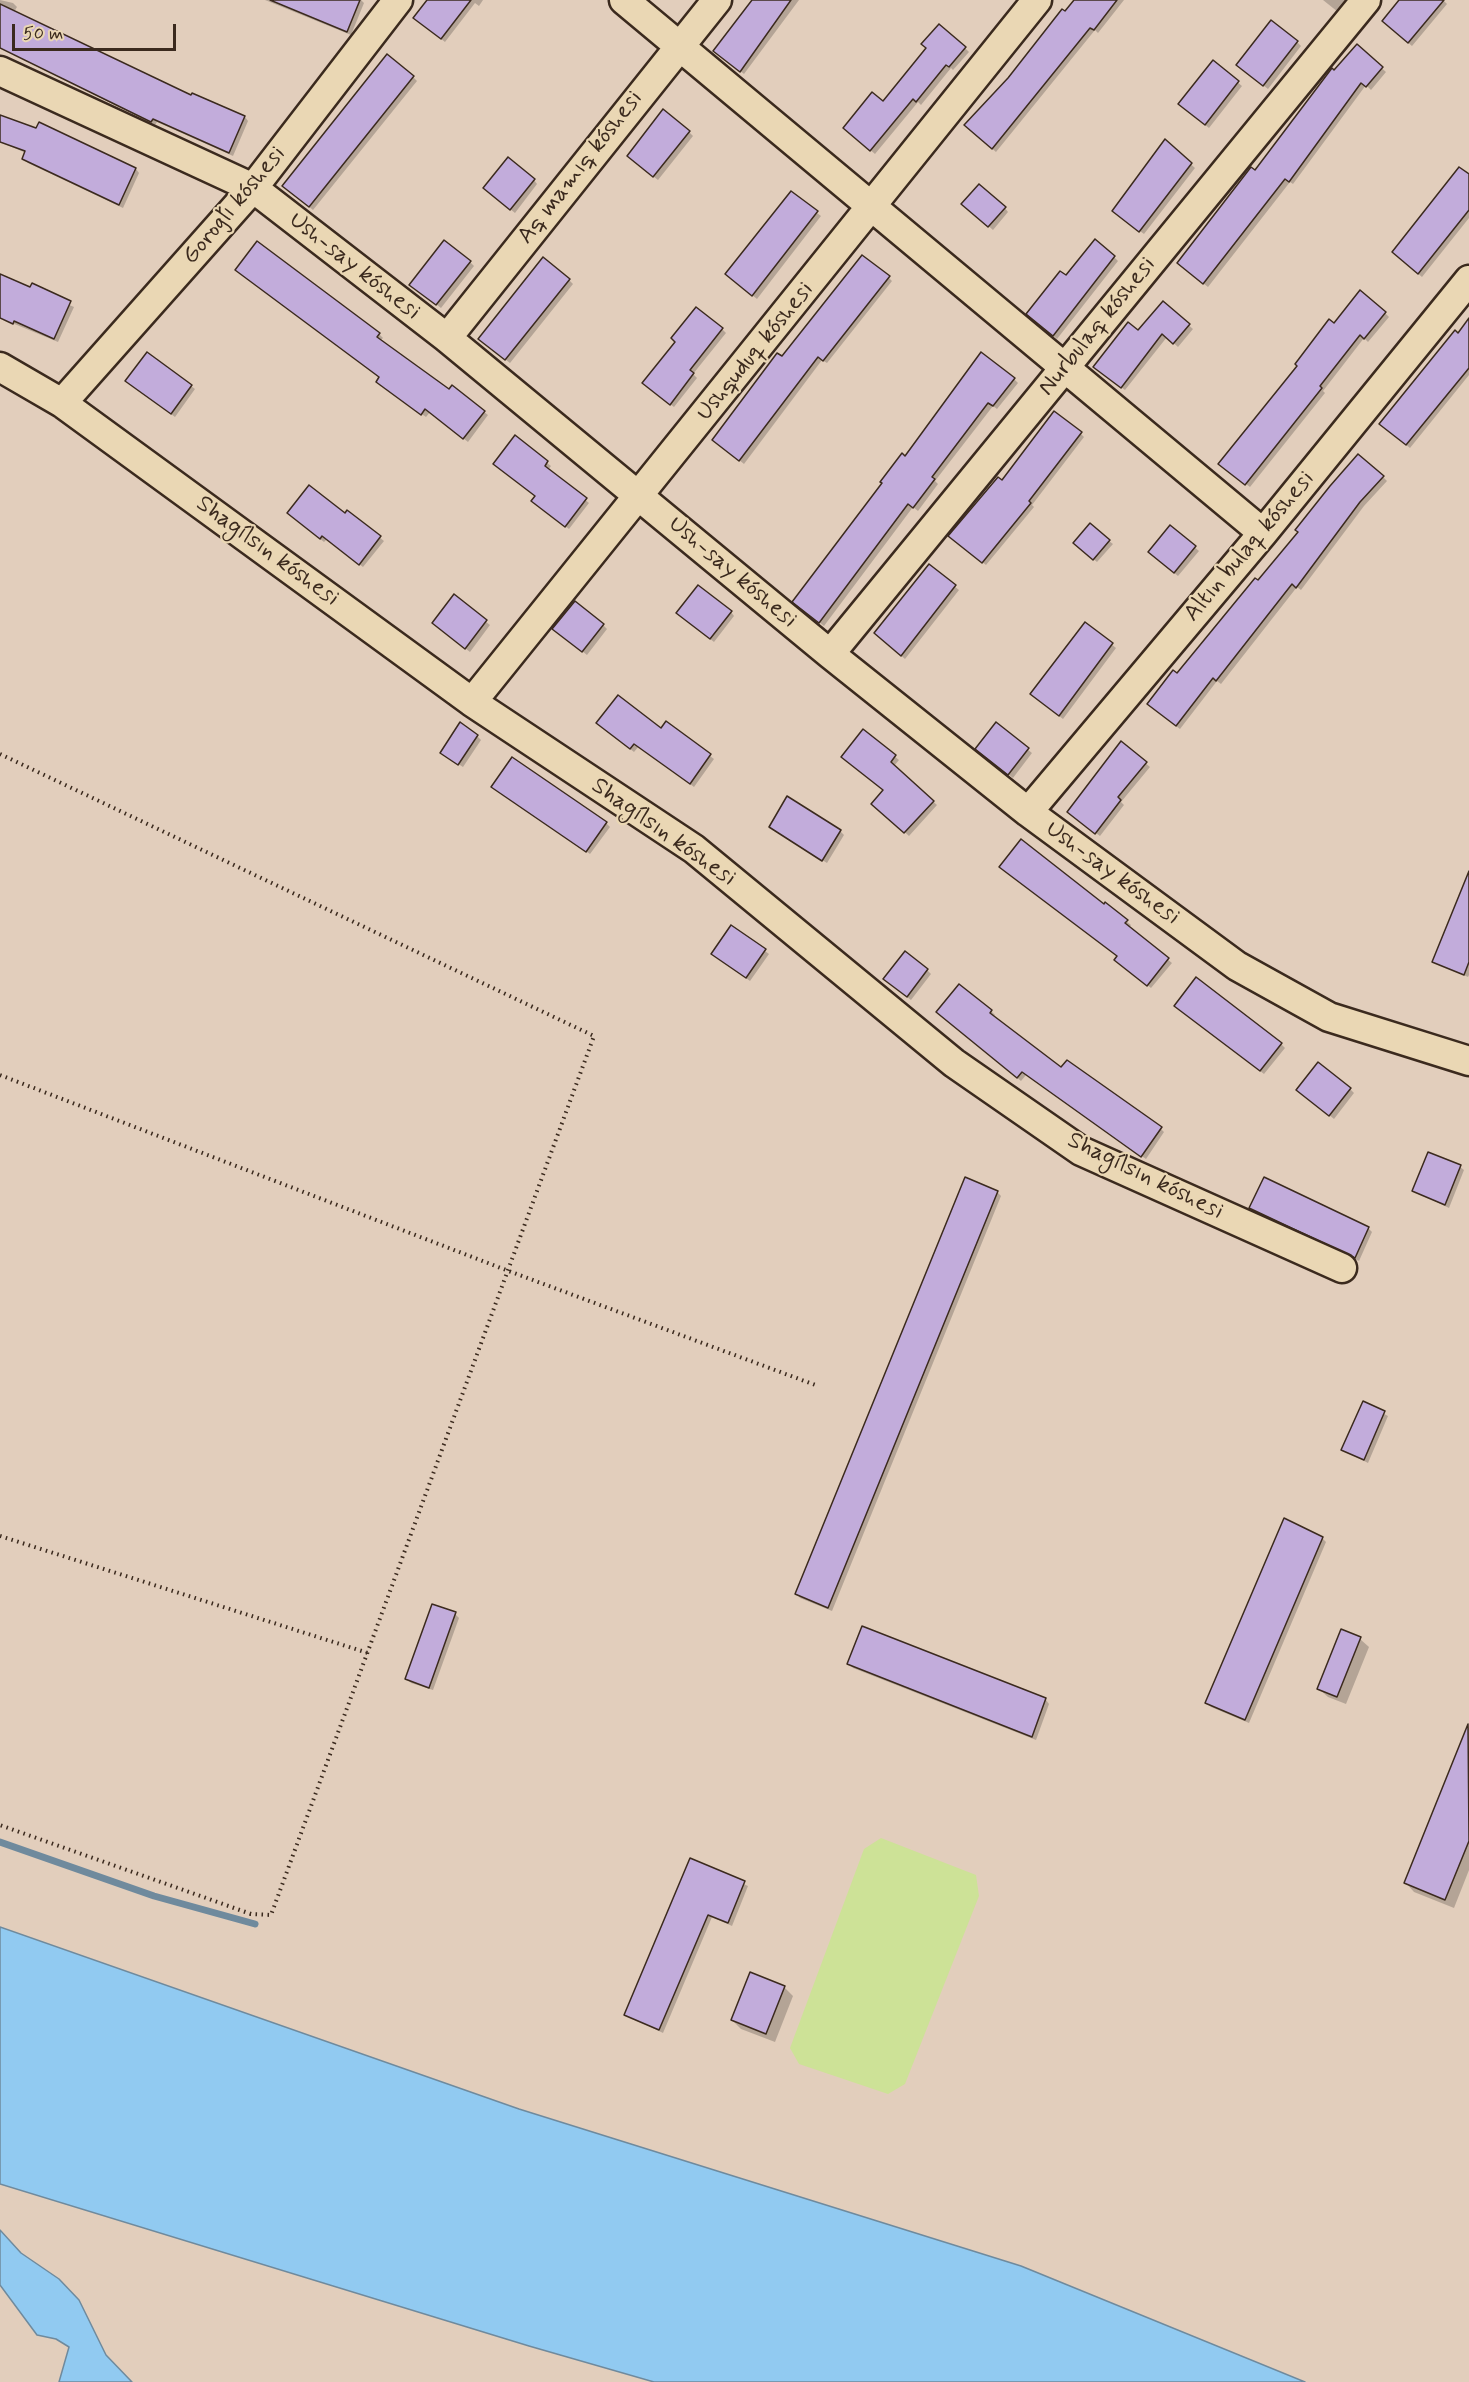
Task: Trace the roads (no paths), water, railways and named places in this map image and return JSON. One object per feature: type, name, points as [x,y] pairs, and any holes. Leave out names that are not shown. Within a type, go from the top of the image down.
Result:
[{"type":"street","name":"Goroǵlı kóshesi","points":[[62,403],[254,188],[398,0]]},
{"type":"street","points":[[624,0],[1263,532]]},
{"type":"street","name":"Aq mamıq kóshesi","points":[[447,338],[678,45],[717,0]]},
{"type":"street","name":"Ushquduq kóshesi","points":[[472,702],[873,207],[1037,0]]},
{"type":"street","name":"Nurbulaq kóshesi","points":[[830,654],[1366,0]]},
{"type":"street","name":"Ush-say kóshesi","points":[[0,72],[254,188],[447,338],[830,654],[1028,812],[1237,966],[1329,1017],[1469,1061]]},
{"type":"street","name":"Altın bulaq kóshesi","points":[[1028,812],[1263,532],[1469,280]]},
{"type":"street","name":"Shaǵılsın kóshesi","points":[[0,367],[62,403],[472,702],[694,849],[954,1063],[1081,1151],[1342,1268]]},
{"type":"water","points":[[0,1927],[519,2109],[1021,2266],[1305,2382],[654,2382],[0,2184]]},
{"type":"water","points":[[0,2230],[21,2253],[59,2279],[79,2300],[106,2355],[132,2382],[59,2382],[69,2347],[56,2339],[37,2335],[0,2285]]},
{"type":"waterway","points":[[0,1842],[154,1896],[255,1924]]}]
